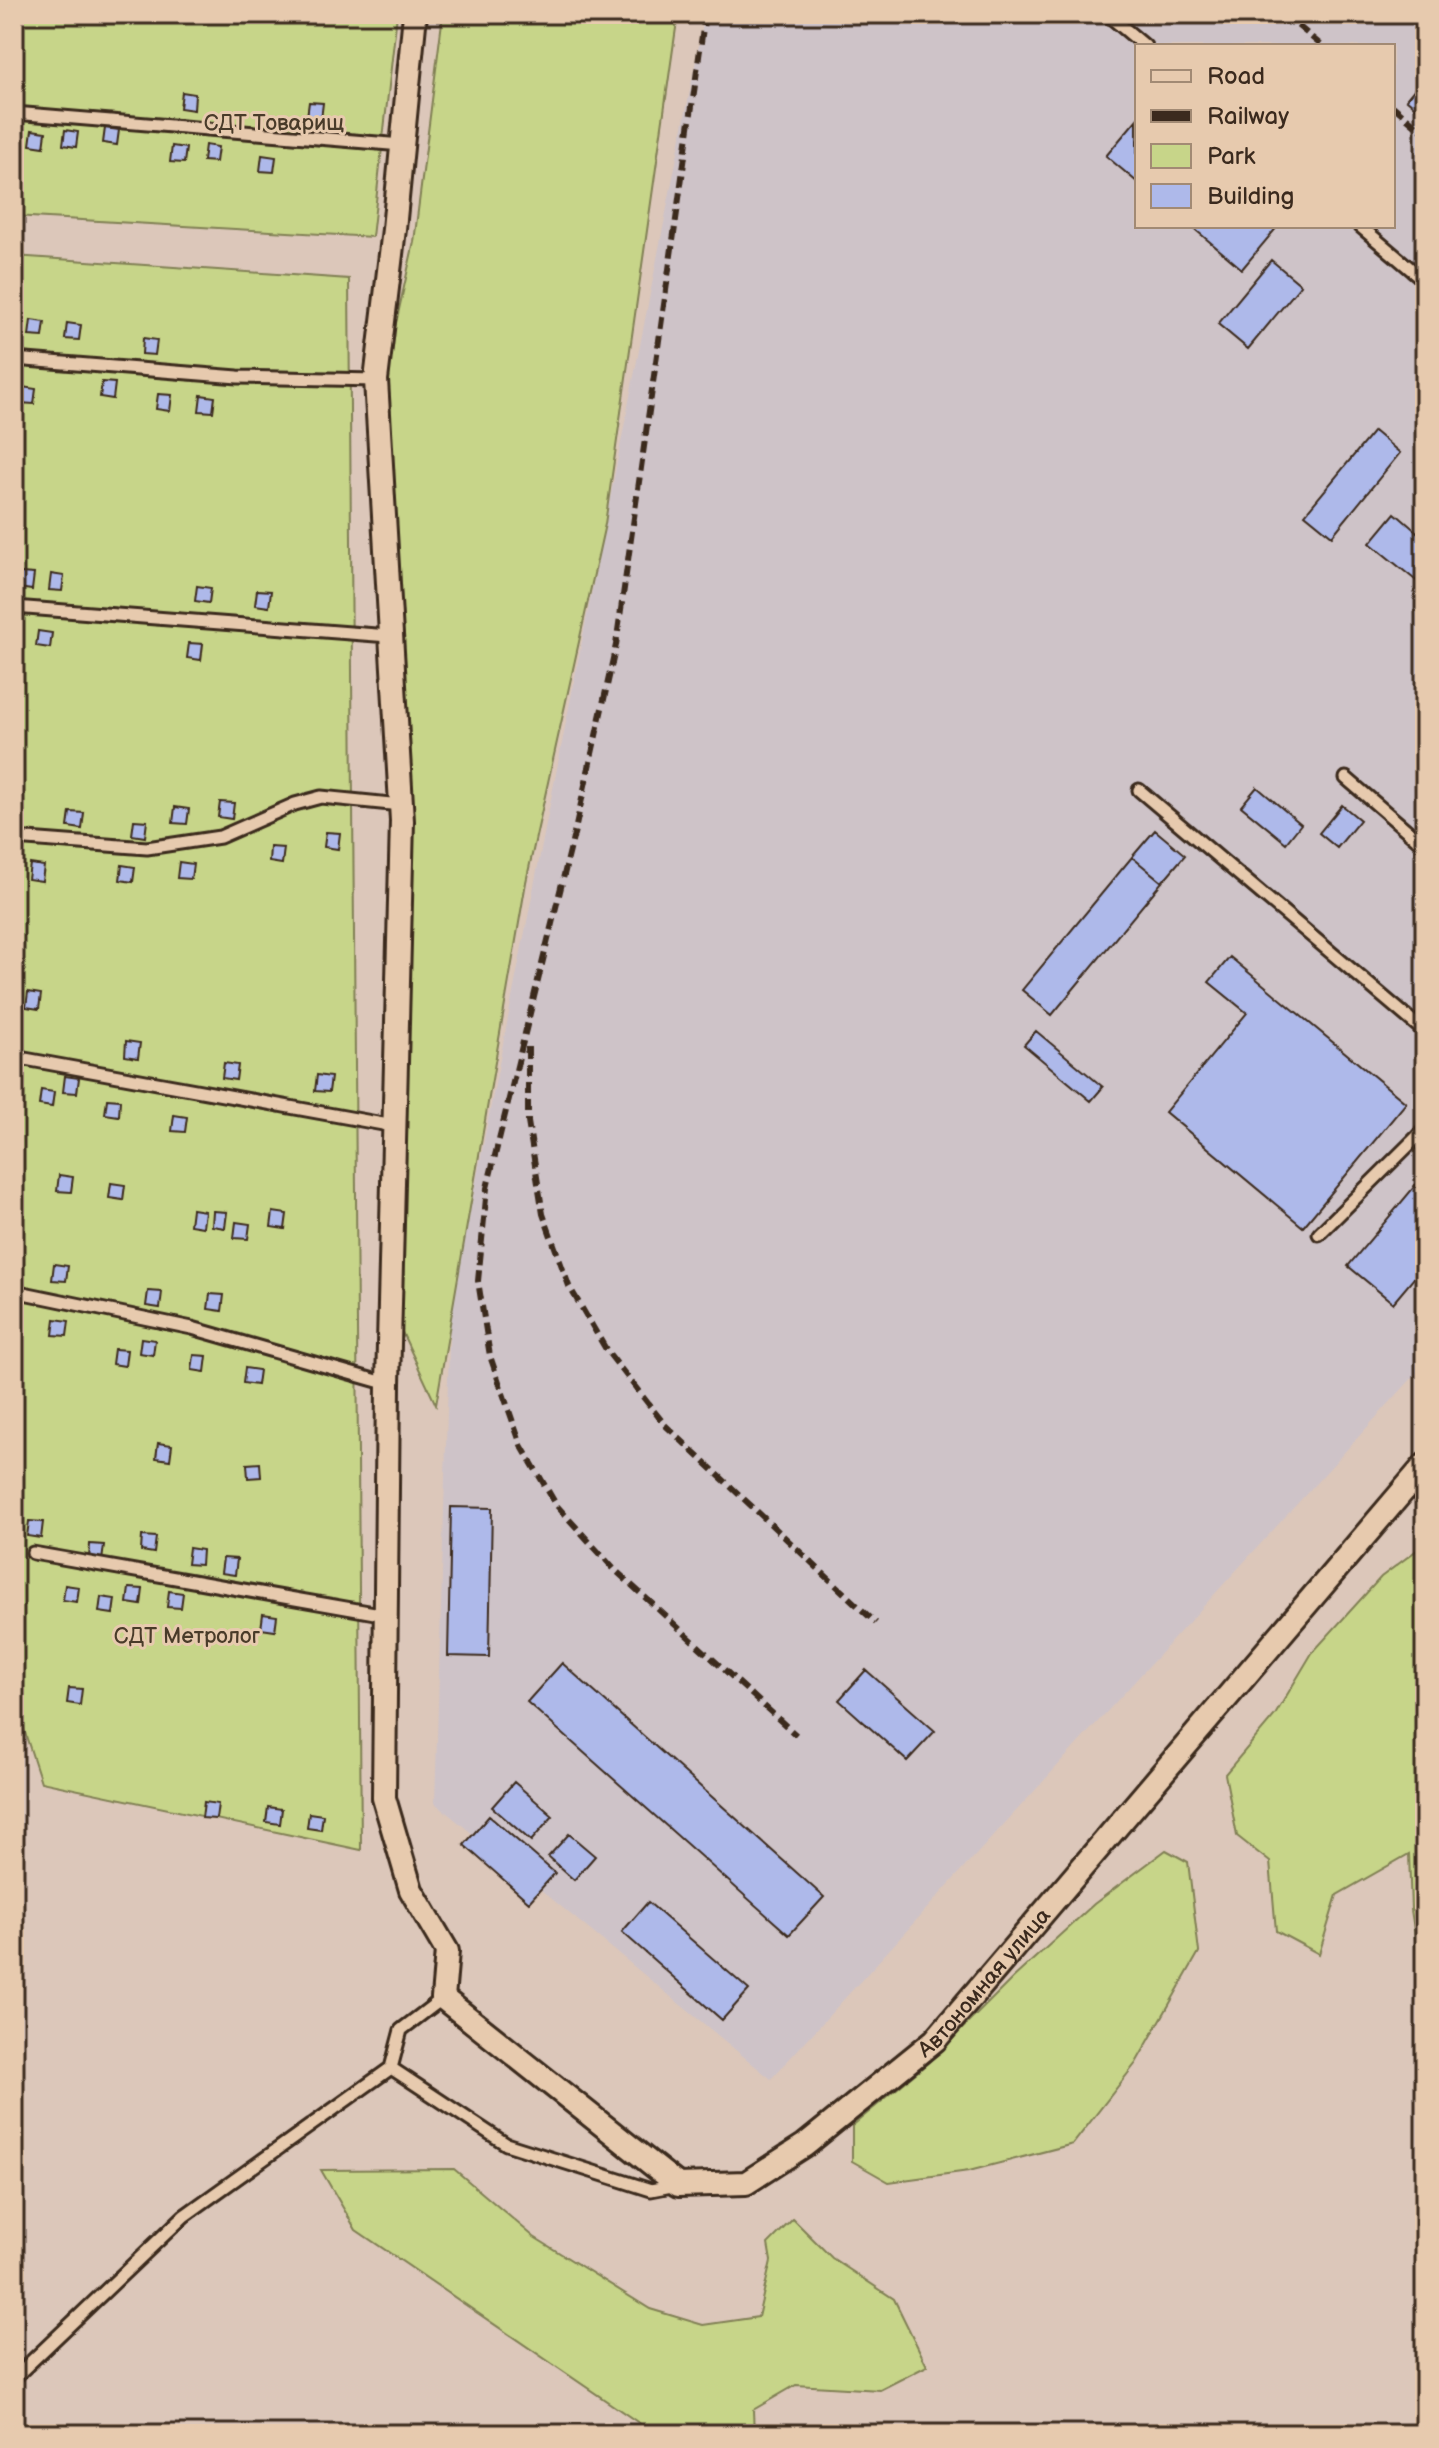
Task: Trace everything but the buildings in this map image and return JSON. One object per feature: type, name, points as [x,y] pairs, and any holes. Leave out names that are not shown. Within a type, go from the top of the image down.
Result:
[{"type":"street","points":[[415,14],[376,380],[401,805],[388,1384],[384,1798],[411,1890],[447,1951],[443,1998],[678,2185]]},
{"type":"street","name":"Автономная улица","points":[[678,2185],[746,2183],[805,2145],[935,2040],[1425,1465]]},
{"type":"lane","points":[[1107,14],[1143,44]]},
{"type":"lane","points":[[14,113],[402,145]]},
{"type":"lane","points":[[1362,228],[1425,281]]},
{"type":"lane","points":[[14,359],[238,377],[376,380]]},
{"type":"lane","points":[[14,607],[389,636]]},
{"type":"lane","points":[[1346,778],[1425,846]]},
{"type":"lane","points":[[1139,790],[1425,1032]]},
{"type":"lane","points":[[14,838],[147,848],[220,837],[295,804],[321,797],[401,805]]},
{"type":"lane","points":[[14,1057],[394,1126]]},
{"type":"lane","points":[[1319,1234],[1425,1129]]},
{"type":"lane","points":[[14,1291],[192,1328],[388,1384]]},
{"type":"lane","points":[[33,1553],[386,1615]]},
{"type":"lane","points":[[14,2378],[184,2216],[391,2068],[401,2030],[443,1998]]},
{"type":"lane","points":[[391,2068],[506,2144],[651,2190],[678,2185]]},
{"type":"shaded area","points":[[705,14],[1425,14],[1425,1364],[771,2079],[435,1803],[450,1314]]},
{"type":"green space","name":"СДТ Товарищ","points":[[14,14],[397,14],[372,237],[14,216]]},
{"type":"green space","points":[[443,14],[678,14],[605,524],[526,882],[436,1405],[401,1330],[413,825],[382,386],[414,242]]},
{"type":"green space","name":"СДТ Метролог","points":[[14,256],[349,279],[361,1850],[41,1782],[14,1699]]},
{"type":"green space","points":[[1425,1544],[1425,1970],[1420,1968],[1411,1910],[1409,1854],[1337,1895],[1319,1954],[1276,1931],[1270,1862],[1237,1836],[1225,1774],[1275,1715],[1312,1653],[1381,1577]]},
{"type":"green space","points":[[1166,1850],[1188,1862],[1199,1952],[1136,2063],[1073,2144],[969,2171],[889,2182],[852,2161],[852,2126],[929,2062],[1013,1978],[1094,1904]]},
{"type":"green space","points":[[454,2169],[534,2237],[650,2309],[703,2325],[758,2317],[771,2261],[768,2244],[793,2219],[832,2258],[894,2299],[927,2366],[880,2390],[796,2385],[753,2410],[754,2434],[655,2434],[356,2230],[321,2170]]},
{"type":"railway","points":[[705,14],[616,645],[576,826],[487,1188],[478,1281],[490,1356],[521,1445],[557,1506],[614,1569],[796,1735]]},
{"type":"railway","points":[[1284,14],[1320,44]]},
{"type":"railway","points":[[1395,108],[1425,133]]},
{"type":"railway","points":[[528,1047],[528,1122],[543,1214],[569,1286],[607,1351],[665,1425],[876,1623]]}]
